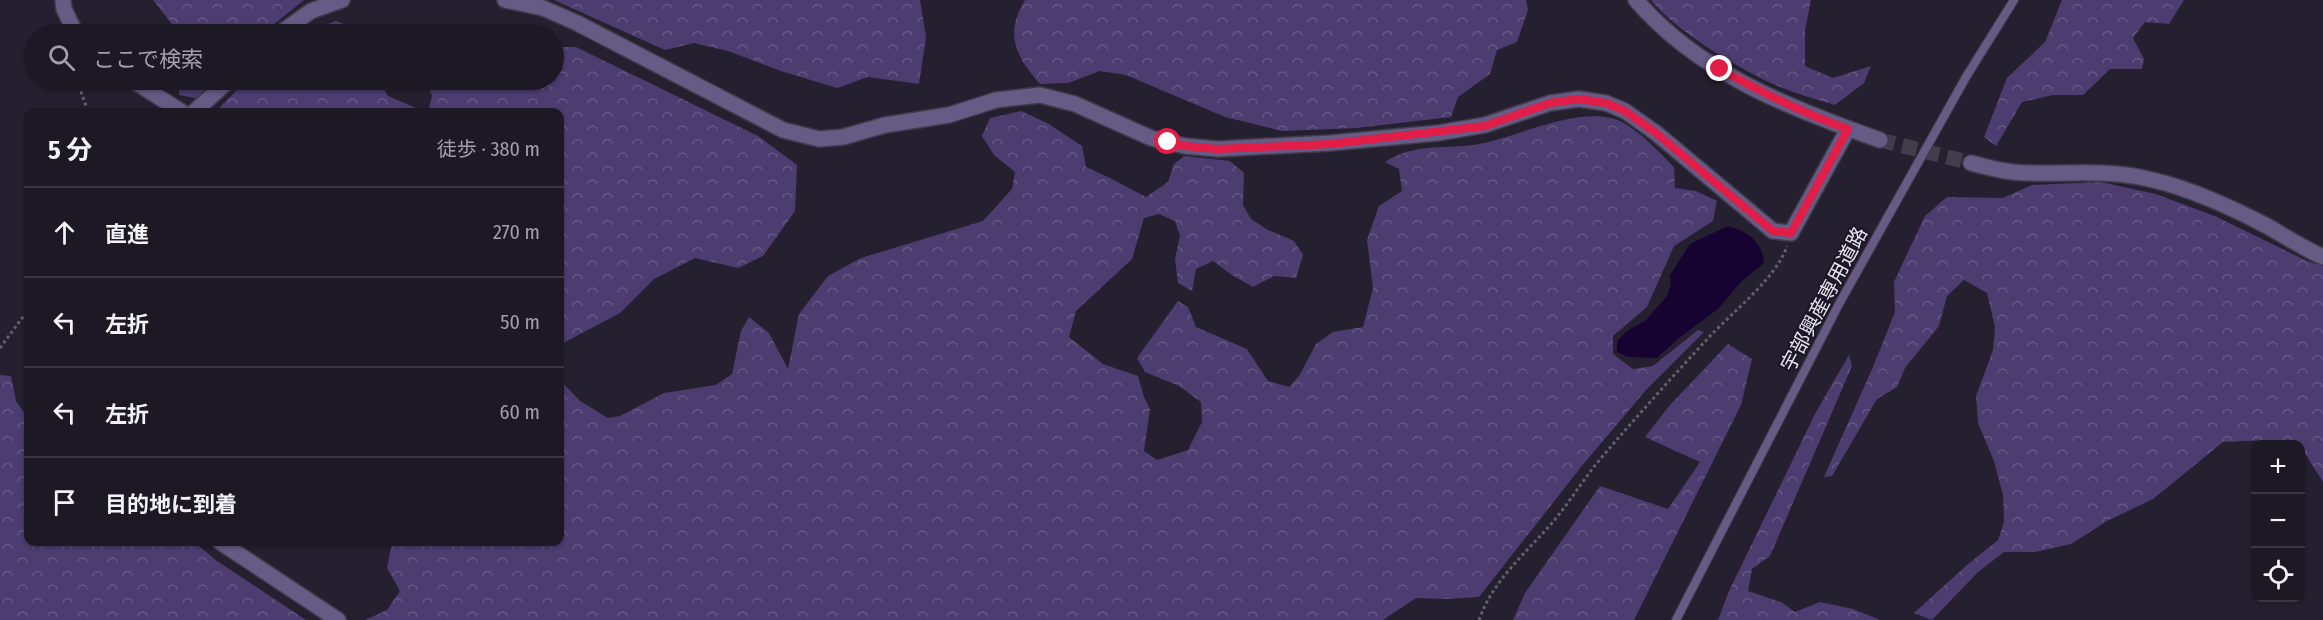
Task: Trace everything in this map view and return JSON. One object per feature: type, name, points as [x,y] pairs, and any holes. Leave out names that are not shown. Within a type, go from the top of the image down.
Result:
[{"type":"street","points":[[63,0],[64,9],[71,24]]},
{"type":"street","points":[[292,24],[311,10],[342,0]]},
{"type":"street","points":[[505,0],[543,8],[577,23],[783,130],[819,139],[843,137],[885,124],[949,115],[996,100],[1040,95],[1075,104],[1151,138],[1185,146],[1218,149],[1330,144],[1438,133],[1485,126],[1550,103],[1579,99],[1606,103],[1625,111],[1656,133],[1773,231],[1791,233],[1848,129]]},
{"type":"street","points":[[1636,0],[1654,21],[1692,52],[1720,69],[1774,99],[1815,117],[1880,140]]},
{"type":"street","points":[[148,90],[176,108]]},
{"type":"street","points":[[198,108],[218,90]]},
{"type":"street","points":[[1971,163],[2027,173],[2103,172],[2140,177],[2177,187],[2266,226],[2301,247],[2323,256]]},
{"type":"street","points":[[226,546],[338,620]]},
{"type":"lane","name":"宇部興産専用道路","points":[[1677,620],[1839,304],[1966,77],[2014,0]]},
{"type":"path","points":[[80,90],[87,108]]},
{"type":"path","points":[[1479,620],[1494,589],[1515,561],[1553,522],[1600,459],[1689,359],[1768,278],[1784,255],[1791,233]]},
{"type":"path","points":[[0,348],[24,315]]},
{"type":"green space","points":[[153,0],[304,0],[274,24],[172,24]]},
{"type":"green space","points":[[554,0],[920,0],[926,37],[919,84],[868,77],[837,88],[781,71],[728,51],[694,43],[665,50]]},
{"type":"green space","points":[[1025,0],[1526,0],[1528,10],[1517,42],[1497,50],[1490,74],[1458,97],[1451,117],[1356,128],[1282,131],[1225,117],[1126,75],[1100,71],[1068,83],[1040,84],[1019,55],[1014,34],[1015,24]]},
{"type":"green space","points":[[1651,0],[1811,0],[1805,30],[1805,66],[1833,78],[1871,66],[1864,83],[1835,105],[1778,86],[1728,60],[1675,24]]},
{"type":"green space","points":[[2062,0],[2184,0],[2169,24],[2145,22],[2133,38],[2144,59],[2142,69],[2110,69],[2083,95],[2053,95],[2022,102],[1996,146],[1984,137],[2007,78],[2045,42]]},
{"type":"green space","points":[[336,21],[344,24],[327,24]]},
{"type":"green space","points":[[564,47],[576,47],[758,136],[797,165],[795,211],[763,256],[738,268],[695,258],[654,279],[620,313],[564,342],[564,108],[429,108],[432,96],[430,90],[564,90]]},
{"type":"green space","points":[[179,90],[204,90],[196,98],[179,95]]},
{"type":"green space","points":[[237,90],[384,90],[388,96],[416,108],[219,108]]},
{"type":"green space","points":[[1021,111],[1047,123],[1082,146],[1086,167],[1146,197],[1168,182],[1174,164],[1184,156],[1230,161],[1244,173],[1243,205],[1251,219],[1268,230],[1294,241],[1303,255],[1296,278],[1274,276],[1253,287],[1213,261],[1196,269],[1192,291],[1178,283],[1175,259],[1180,236],[1175,221],[1159,214],[1144,218],[1132,259],[1076,311],[1069,337],[1103,364],[1138,376],[1150,409],[1144,451],[1157,460],[1188,450],[1202,422],[1201,402],[1179,386],[1145,372],[1137,358],[1178,301],[1188,307],[1196,327],[1247,349],[1268,381],[1289,387],[1299,376],[1316,344],[1333,332],[1363,327],[1373,288],[1367,240],[1379,206],[1402,191],[1399,169],[1385,162],[1419,149],[1479,144],[1550,123],[1588,116],[1606,117],[1629,126],[1674,167],[1675,188],[1696,191],[1717,201],[1713,221],[1674,246],[1647,307],[1613,336],[1613,354],[1633,369],[1653,366],[1698,330],[1704,332],[1646,390],[1581,467],[1479,597],[1416,598],[1383,620],[365,620],[387,610],[400,591],[387,568],[391,546],[564,546],[564,384],[580,401],[608,418],[620,416],[664,393],[716,385],[732,374],[741,331],[749,317],[769,333],[788,369],[799,314],[828,276],[861,258],[983,221],[1012,189],[1015,172],[994,155],[982,136],[990,118]]},
{"type":"green space","points":[[2101,182],[2156,194],[2217,217],[2307,261],[2323,266],[2323,482],[2305,454],[2305,440],[2223,442],[2153,499],[2107,521],[2071,544],[2035,552],[2004,552],[1978,572],[1932,620],[1914,613],[1998,540],[2004,522],[2003,495],[1994,461],[1978,423],[1976,396],[1993,350],[1995,327],[1987,293],[1964,280],[1947,296],[1939,326],[1905,368],[1897,387],[1877,399],[1832,476],[1824,477],[1895,312],[1894,282],[1925,216],[1947,197],[2003,198],[2032,185]]},
{"type":"green space","points":[[1728,344],[1752,359],[1741,405],[1634,620],[1513,620],[1525,593],[1600,486],[1668,509],[1700,462],[1645,437],[1670,405]]},
{"type":"green space","points":[[1849,355],[1852,366],[1770,556],[1752,569],[1748,591],[1781,602],[1795,612],[1820,602],[1853,609],[1880,620],[1718,620],[1729,591],[1816,412]]},
{"type":"green space","points":[[0,375],[11,376],[16,401],[24,412],[24,546],[199,546],[217,561],[306,620],[0,620]]},
{"type":"shaded area","points":[[1728,226],[1753,238],[1761,249],[1764,263],[1741,282],[1718,309],[1679,338],[1657,358],[1628,357],[1617,352],[1617,341],[1628,330],[1645,321],[1667,296],[1671,285],[1670,275],[1690,244]]},
{"type":"tunnel","points":[[1880,140],[1971,163]]},
{"type":"route","points":[[1168,142],[1218,149],[1330,144],[1438,133],[1485,126],[1550,103],[1579,99],[1606,103],[1625,111],[1656,133],[1755,218],[1773,231],[1791,233],[1848,129],[1774,99],[1720,69]]}]
